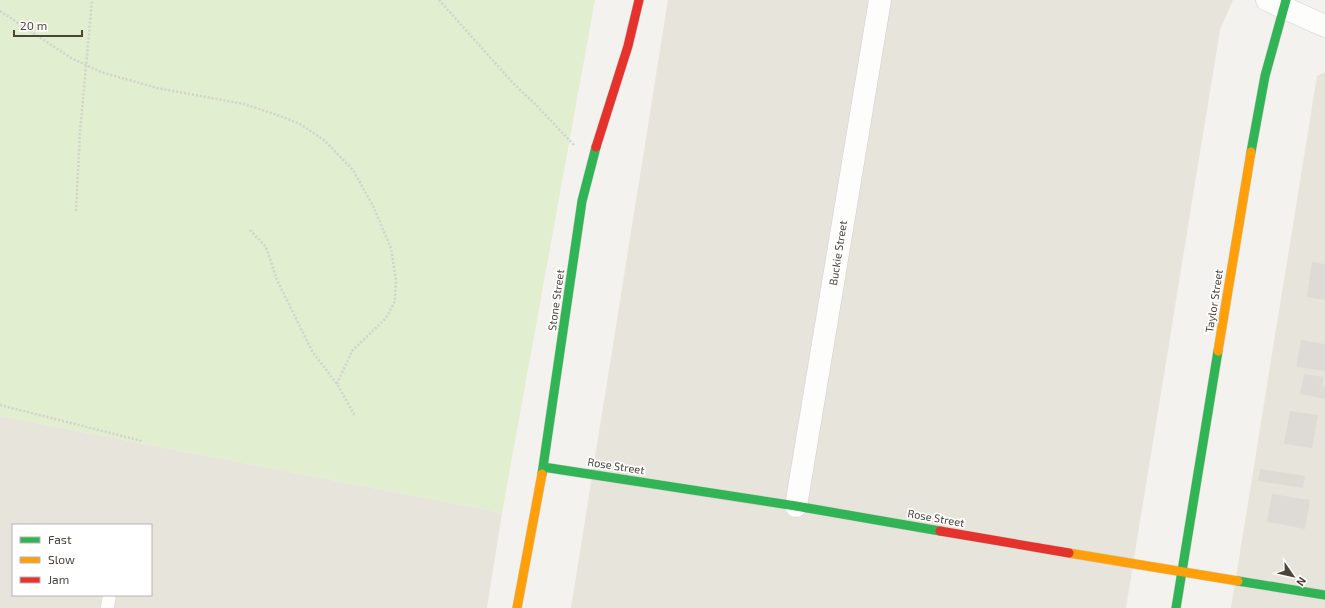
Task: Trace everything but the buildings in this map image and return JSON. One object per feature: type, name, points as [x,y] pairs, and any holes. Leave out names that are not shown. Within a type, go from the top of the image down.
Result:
[{"type":"street","name":"Stone Street","points":[[518,608],[543,468],[582,201],[591,163],[628,46],[639,0]]},
{"type":"street","name":"Buckie Street","points":[[796,506],[880,0]]},
{"type":"street","points":[[1279,3],[1325,26]]},
{"type":"street","name":"Taylor Street","points":[[1176,608],[1257,116],[1279,3]]},
{"type":"street","name":"Rose Street","points":[[543,468],[796,506],[1181,572],[1325,595]]},
{"type":"path","points":[[76,211],[85,64],[92,0]]},
{"type":"path","points":[[439,0],[513,83],[591,163]]},
{"type":"path","points":[[0,11],[71,58],[101,72],[157,88],[244,104],[300,124],[324,140],[353,170],[373,206],[391,248],[396,280],[395,301],[386,318],[352,351],[337,384]]},
{"type":"path","points":[[250,230],[266,247],[277,280],[312,351],[337,384],[355,416]]},
{"type":"path","points":[[0,405],[142,441]]},
{"type":"shaded area","points":[[668,0],[1233,0],[1220,30],[1126,608],[571,608]]},
{"type":"shaded area","points":[[1325,72],[1325,608],[1231,608],[1317,76]]},
{"type":"shaded area","points":[[0,416],[502,513],[487,608],[0,608]]},
{"type":"green space","points":[[0,0],[595,0],[502,513],[0,416]]},
{"type":"traffic: fast","points":[[1251,152],[1265,76],[1286,0]]},
{"type":"traffic: fast","points":[[542,474],[582,201],[596,147]]},
{"type":"traffic: fast","points":[[1176,608],[1218,351]]},
{"type":"traffic: fast","points":[[543,467],[796,506],[940,531]]},
{"type":"traffic: fast","points":[[1238,581],[1325,595]]},
{"type":"traffic: slow","points":[[1218,351],[1251,152]]},
{"type":"traffic: slow","points":[[517,608],[542,474]]},
{"type":"traffic: slow","points":[[1069,553],[1238,581]]},
{"type":"traffic: jam","points":[[596,147],[628,46],[639,0]]},
{"type":"traffic: jam","points":[[940,531],[1069,553]]}]
